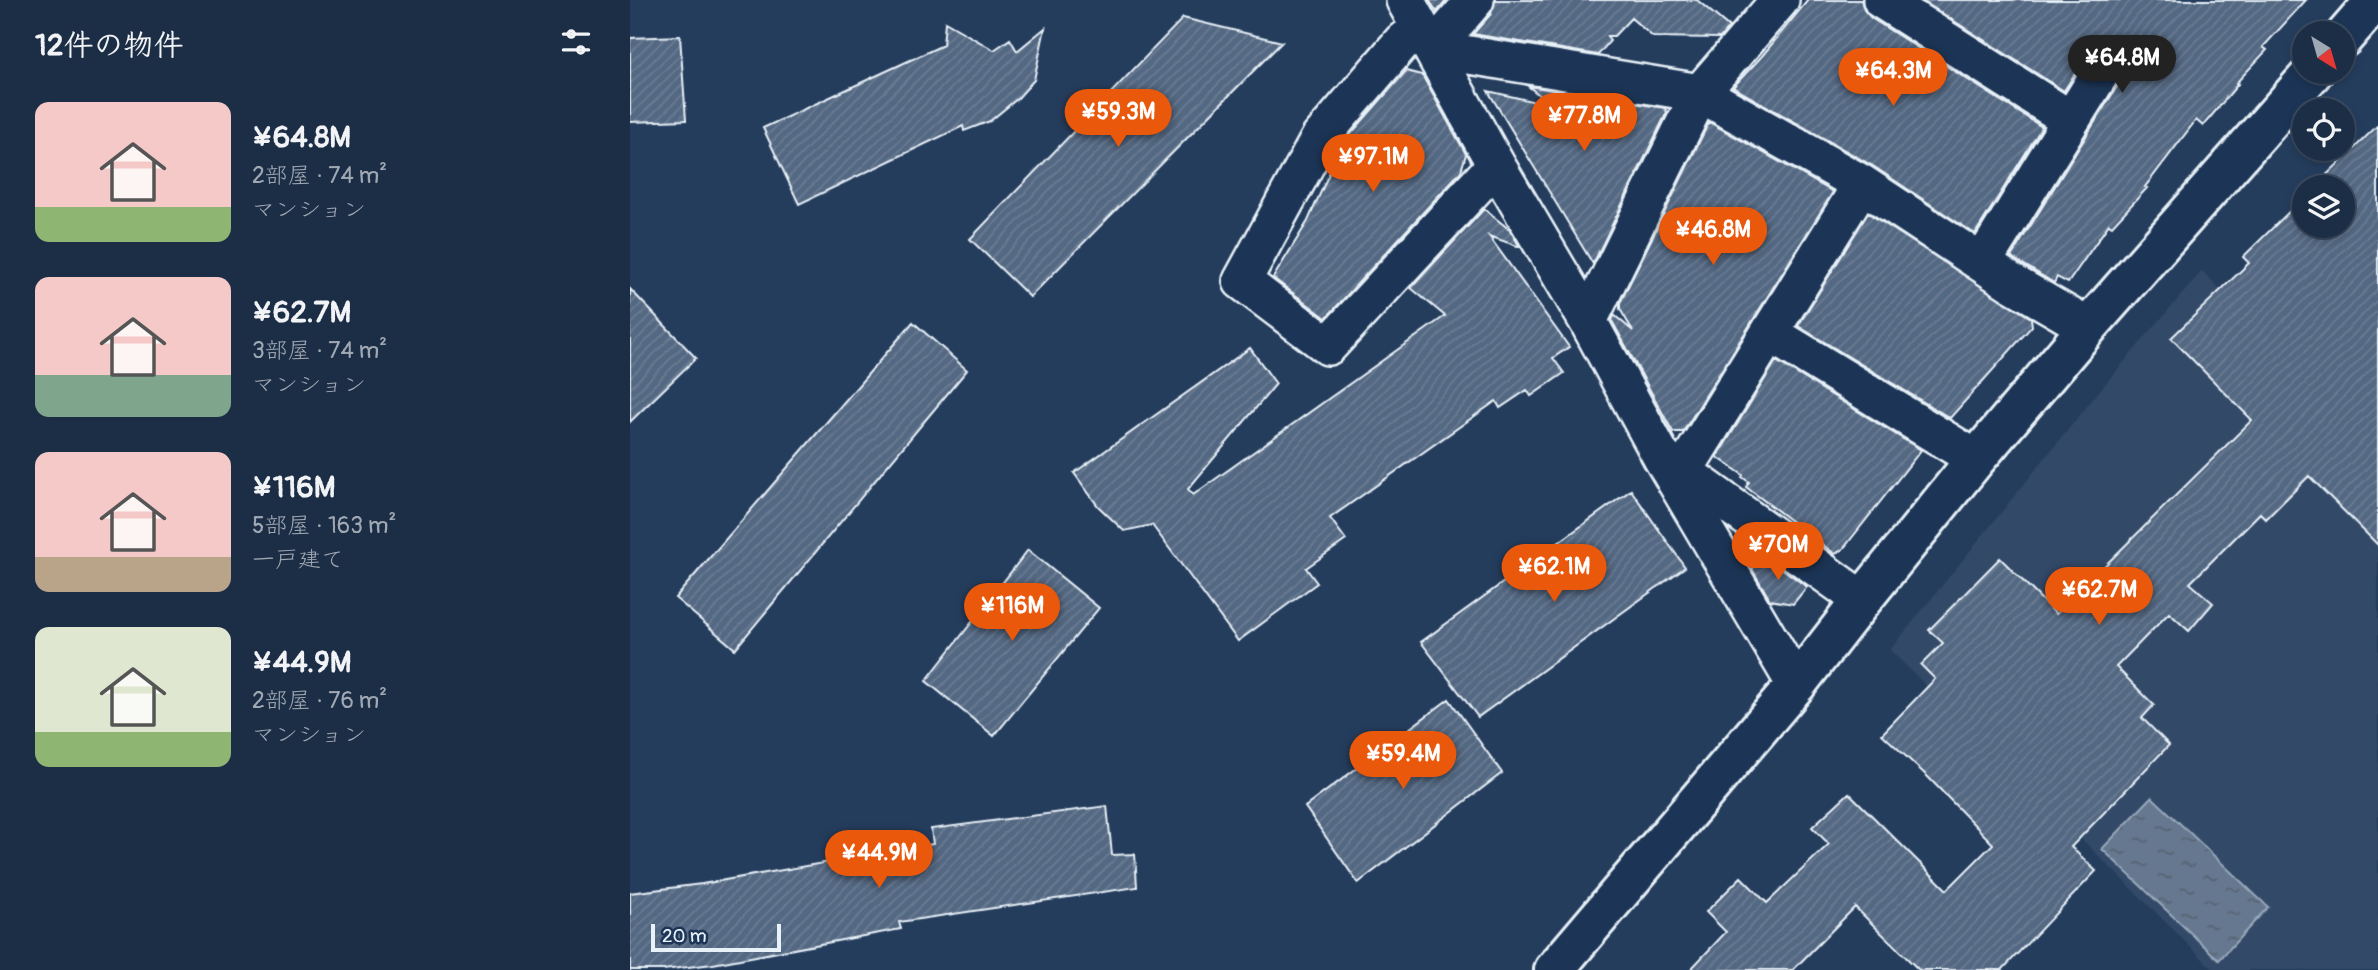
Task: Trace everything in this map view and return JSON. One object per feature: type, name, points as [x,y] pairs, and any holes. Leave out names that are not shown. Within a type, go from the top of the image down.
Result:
[{"type":"street","points":[[1405,0],[1418,45],[1496,165],[1672,463],[1796,685]]},
{"type":"street","points":[[1475,0],[1418,45],[1320,138],[1242,281],[1328,346],[1496,165]]},
{"type":"street","points":[[1588,321],[1700,93],[1780,0]]},
{"type":"street","points":[[1882,0],[2071,120]]},
{"type":"street","points":[[1418,45],[1700,93],[1862,184],[2012,283],[2088,327]]},
{"type":"street","points":[[1982,263],[2106,64]]},
{"type":"street","points":[[1554,970],[1796,685],[1861,600],[2088,327],[2302,84]]},
{"type":"street","points":[[1672,463],[1770,332],[1862,184]]},
{"type":"street","points":[[1770,332],[1976,460]]},
{"type":"street","points":[[1672,463],[1861,600]]},
{"type":"shaded area","points":[[2202,271],[2378,447],[2378,970],[2214,970],[1890,650],[2100,390]]},
{"type":"water","points":[[2152,797],[2268,907],[2219,960],[2102,849]]},
{"type":"building","points":[[1429,0],[1447,0],[1437,12]]},
{"type":"building","points":[[1495,0],[1697,0],[1729,27],[1720,38],[1653,37],[1631,18],[1614,36],[1607,36],[1610,41],[1598,55],[1473,34],[1491,14]]},
{"type":"building","points":[[1808,0],[1861,0],[1864,10],[1871,18],[2042,127],[1975,234],[1873,166],[1733,87]]},
{"type":"building","points":[[1921,0],[2306,0],[2263,47],[2267,50],[2236,83],[2238,84],[2203,126],[2196,120],[2145,187],[2147,188],[2112,226],[2109,224],[2068,283],[2057,277],[2054,283],[2011,257],[2124,75],[2127,65],[2125,55],[2116,46],[2106,43],[2096,46],[2088,53],[2064,91]]},
{"type":"building","points":[[1183,18],[1282,42],[1030,297],[970,239]]},
{"type":"building","points":[[945,22],[994,50],[1010,39],[1017,51],[1045,28],[1034,80],[1018,98],[990,121],[964,131],[963,126],[799,204],[763,128],[943,45]]},
{"type":"building","points":[[680,36],[686,120],[630,122],[630,38]]},
{"type":"building","points":[[1406,71],[1422,75],[1466,154],[1461,171],[1326,318],[1273,278],[1308,221],[1342,144]]},
{"type":"building","points":[[1528,86],[1665,108],[1667,112],[1593,264],[1488,91],[1553,106]]},
{"type":"building","points":[[1709,122],[1833,192],[1683,432],[1673,432],[1612,321],[1614,315],[1633,331],[1620,309],[1620,303]]},
{"type":"building","points":[[2378,125],[2378,545],[2309,476],[2266,519],[2260,513],[2190,583],[2213,603],[2189,631],[2169,613],[2116,667],[2154,705],[2142,718],[2169,745],[2071,847],[2096,871],[2002,970],[1919,970],[1855,907],[1793,970],[1690,970],[1726,932],[1706,912],[1741,877],[1767,903],[1829,844],[1812,827],[1849,793],[1947,890],[1993,844],[1882,734],[1935,679],[1921,665],[1943,643],[1929,630],[2000,558],[2056,614],[2252,420],[2171,338],[2249,263],[2243,257],[2292,209],[2292,238],[2355,238],[2355,175],[2326,175],[2341,161],[2355,161],[2355,147]]},
{"type":"building","points":[[1484,209],[1510,230],[1520,247],[1489,236],[1569,347],[1553,358],[1564,373],[1531,396],[1527,390],[1500,408],[1496,401],[1330,518],[1346,540],[1306,568],[1317,583],[1238,641],[1152,525],[1124,531],[1098,506],[1074,473],[1250,348],[1276,384],[1188,489],[1193,495],[1445,316],[1411,288]]},
{"type":"building","points":[[1868,213],[2031,318],[2032,326],[1950,418],[1798,326]]},
{"type":"building","points":[[630,289],[696,358],[630,422]]},
{"type":"building","points":[[913,322],[967,370],[735,649],[675,598]]},
{"type":"building","points":[[1776,361],[1921,450],[1843,549],[1835,554],[1746,487],[1749,482],[1743,475],[1717,457]]},
{"type":"building","points":[[1631,490],[1685,567],[1478,717],[1421,642]]},
{"type":"building","points":[[1028,550],[1099,608],[994,736],[926,681]]},
{"type":"building","points":[[1764,555],[1807,587],[1793,604],[1770,600],[1752,569]]},
{"type":"building","points":[[1449,699],[1502,773],[1358,883],[1305,807]]},
{"type":"building","points":[[1107,806],[1112,855],[1135,854],[1137,887],[899,922],[901,929],[713,964],[663,970],[630,970],[630,893],[702,884],[933,844],[931,829]]}]
